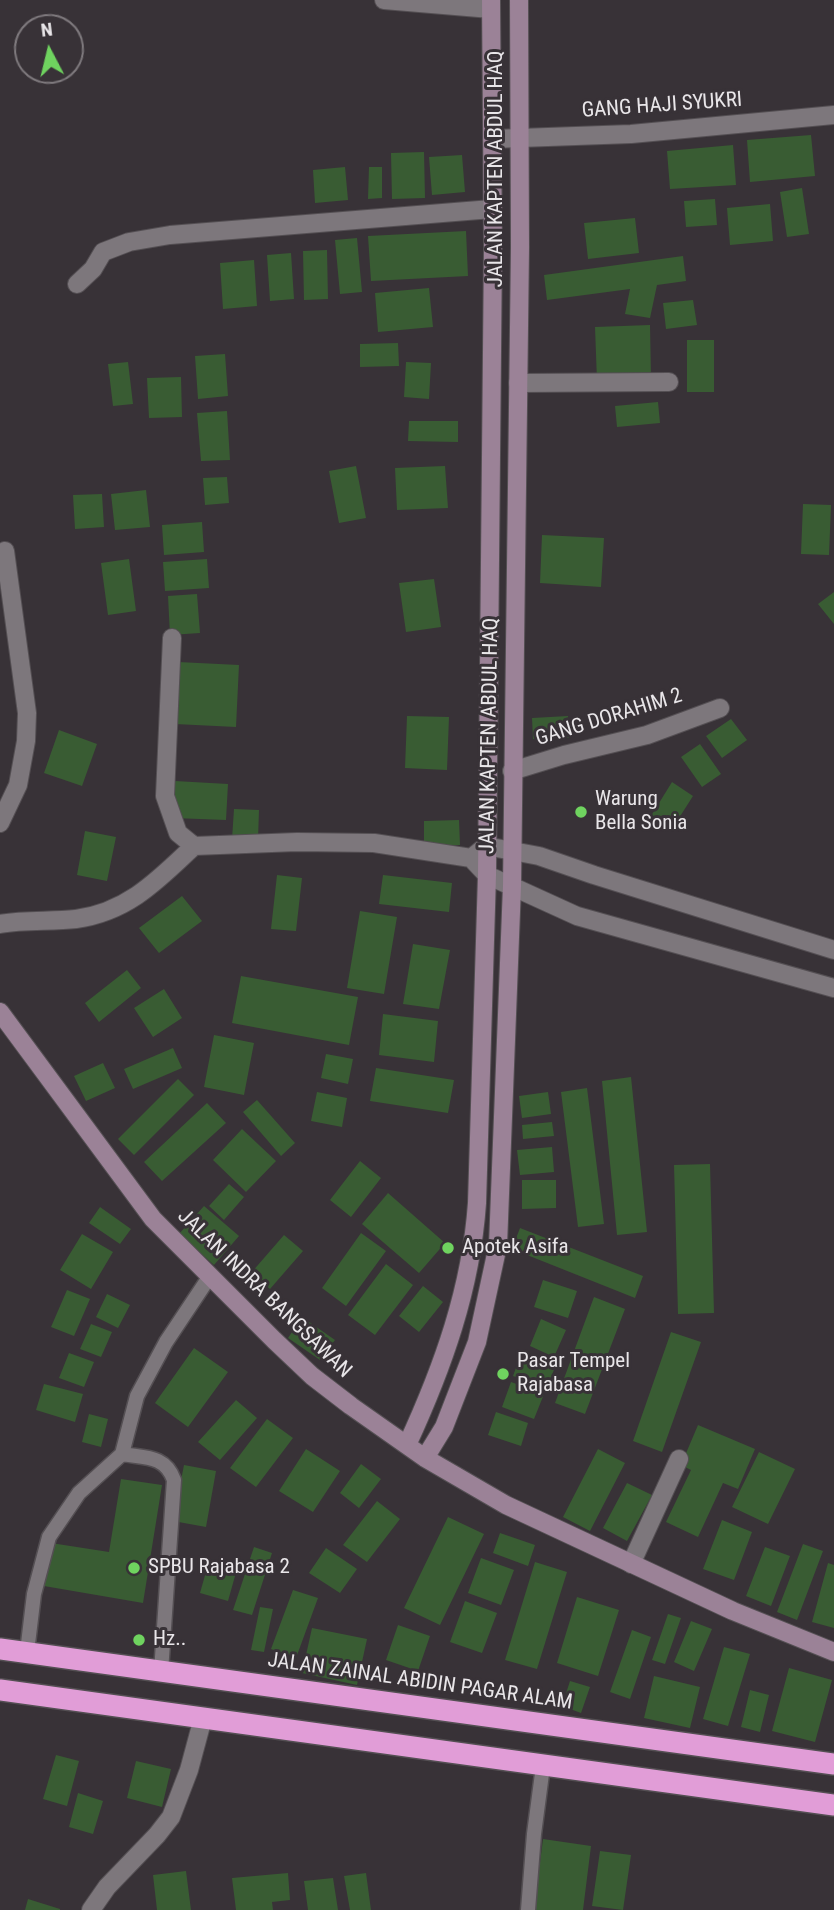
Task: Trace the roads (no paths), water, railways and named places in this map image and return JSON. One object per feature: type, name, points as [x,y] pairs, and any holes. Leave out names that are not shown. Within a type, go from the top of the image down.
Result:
[{"type":"highway","name":"JALAN ZAINAL ABIDIN PAGAR ALAM","points":[[0,1648],[834,1764]]},
{"type":"highway","points":[[0,1690],[834,1805]]},
{"type":"street","points":[[384,0],[491,4]]},
{"type":"street","name":"JALAN KAPTEN ABDUL HAQ","points":[[425,1458],[444,1427],[477,1342],[498,1245],[512,886],[519,0]]},
{"type":"street","name":"JALAN KAPTEN ABDUL HAQ","points":[[407,1445],[425,1406],[456,1322],[474,1240],[487,875],[491,4]]},
{"type":"street","name":"GANG HAJI SYUKRI","points":[[492,139],[631,134],[834,115]]},
{"type":"street","points":[[77,284],[93,269],[103,252],[129,242],[170,235],[492,209]]},
{"type":"street","points":[[518,383],[669,382]]},
{"type":"street","points":[[490,545],[516,546]]},
{"type":"street","points":[[0,824],[19,785],[27,713],[5,551]]},
{"type":"street","points":[[172,638],[165,796],[177,833],[194,846],[297,842],[374,843],[471,858],[487,875],[577,916],[834,988]]},
{"type":"street","name":"GANG DORAHIM 2","points":[[512,771],[647,734],[720,708]]},
{"type":"street","points":[[0,924],[77,919],[120,907],[155,884],[194,846]]},
{"type":"street","points":[[471,858],[486,846],[538,856],[834,950]]},
{"type":"street","name":"JALAN INDRA BANGSAWAN","points":[[0,1012],[153,1219],[312,1376],[351,1406],[425,1458],[506,1505],[733,1611],[834,1652]]},
{"type":"street","points":[[631,1564],[679,1459]]},
{"type":"street","points":[[91,1910],[107,1887],[157,1835],[171,1816],[189,1770],[203,1718]]},
{"type":"lane","points":[[27,1652],[34,1594],[49,1537],[79,1493],[122,1454],[137,1396],[166,1342],[210,1276]]},
{"type":"lane","points":[[122,1454],[161,1461],[170,1469],[174,1480],[161,1672]]},
{"type":"lane","points":[[528,1910],[543,1766]]},
{"type":"place","name":"Warung Bella Sonia","points":[[581,812]]},
{"type":"place","name":"Apotek Asifa","points":[[448,1248]]},
{"type":"place","name":"Pasar Tempel Rajabasa","points":[[503,1374]]},
{"type":"place","name":"SPBU Rajabasa 2","points":[[134,1568]]},
{"type":"place","name":"Hz..","points":[[139,1640]]}]
